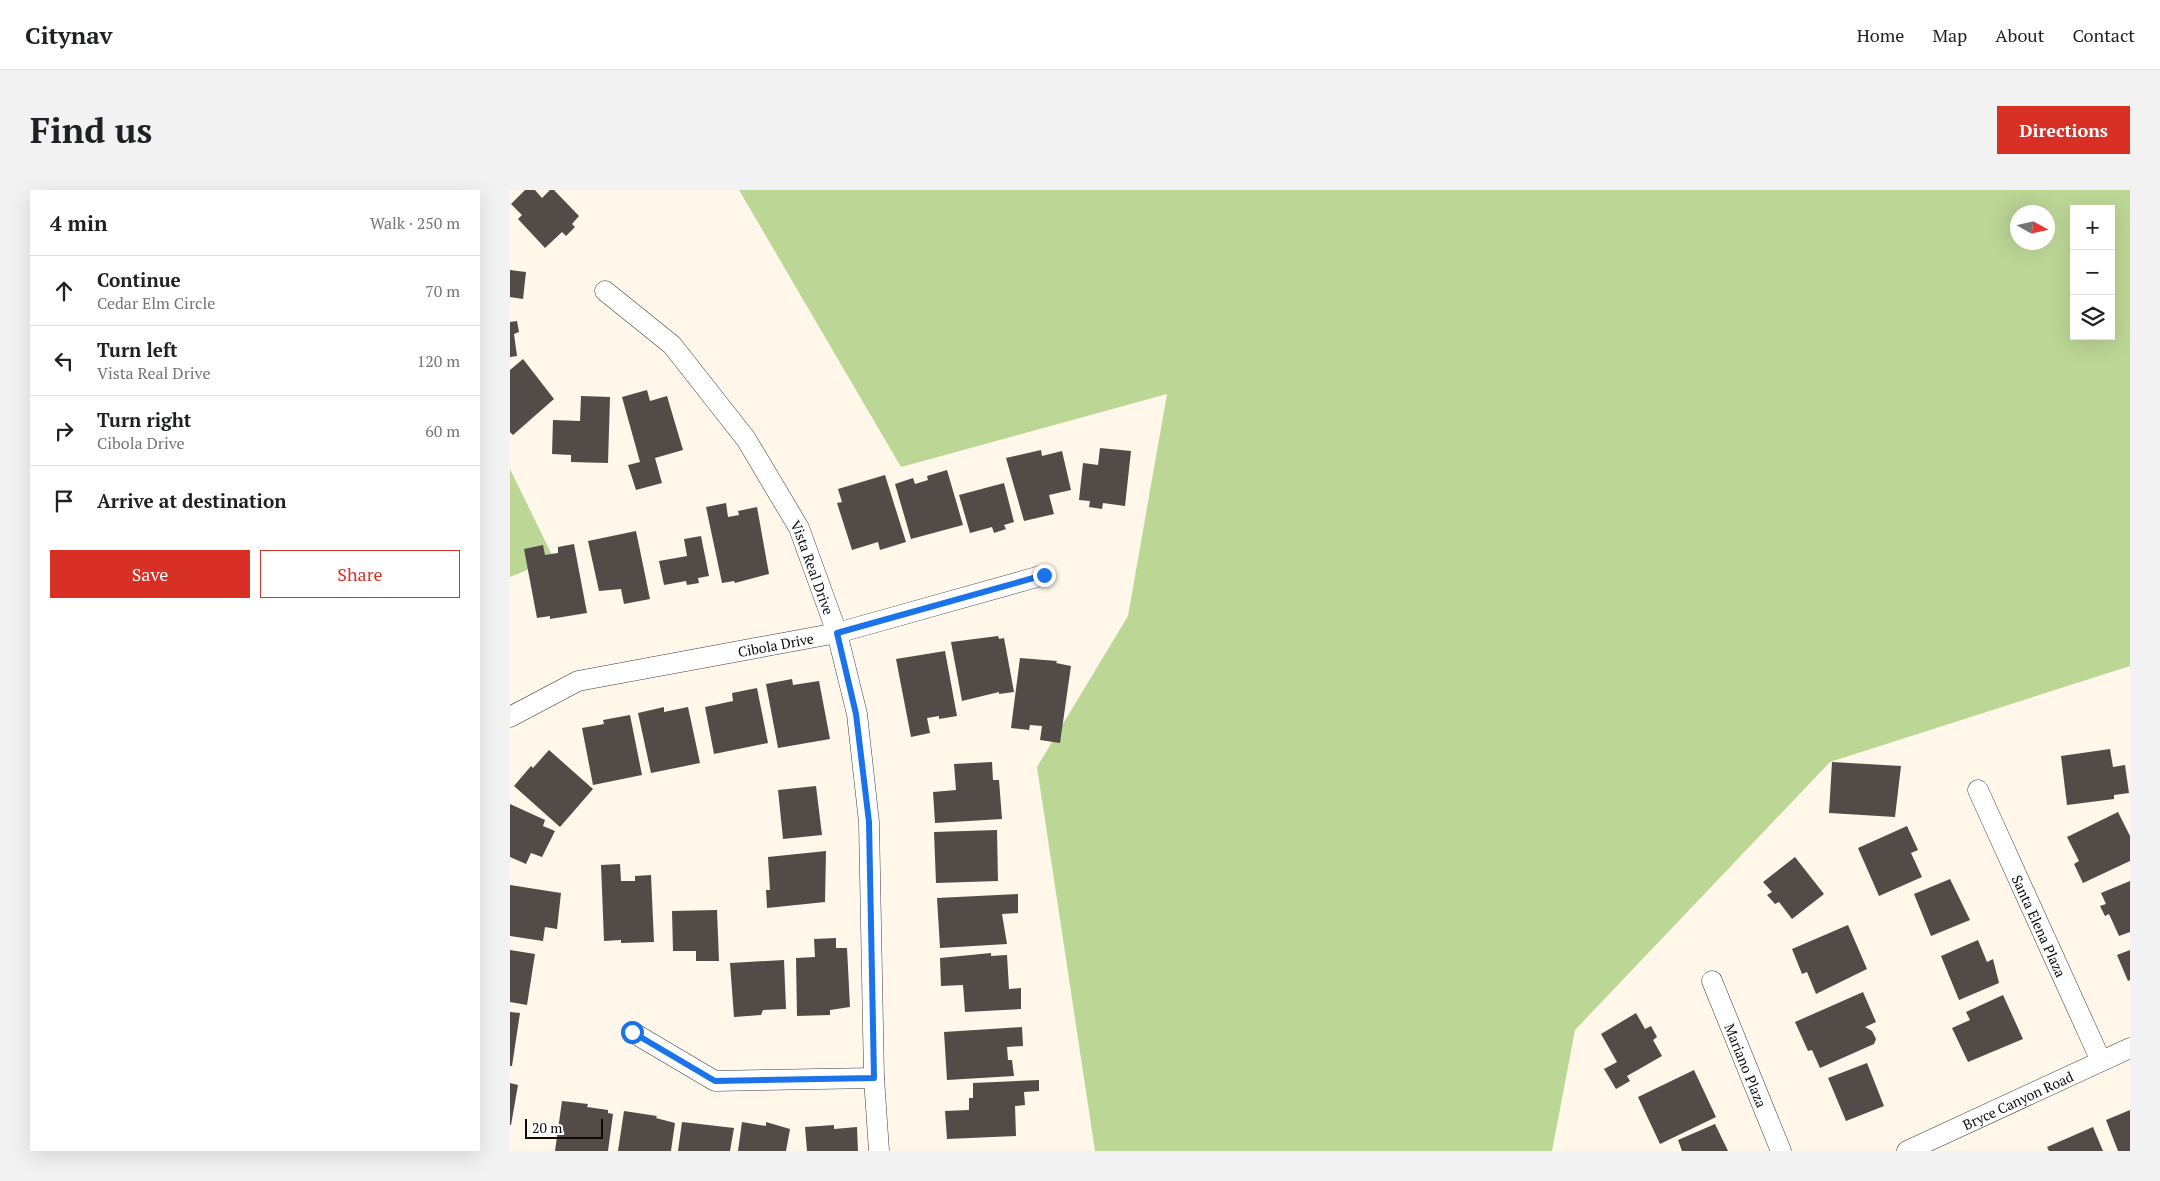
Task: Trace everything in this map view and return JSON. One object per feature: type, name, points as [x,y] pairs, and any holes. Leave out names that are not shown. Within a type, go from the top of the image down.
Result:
[{"type":"street","name":"Vista Real Drive","points":[[605,291],[672,344],[746,439],[799,528],[837,633],[856,714],[869,822],[874,1078],[879,1151]]},
{"type":"street","name":"Cibola Drive","points":[[510,717],[578,681],[837,633],[1044,575]]},
{"type":"street","name":"Santa Elena Plaza","points":[[1978,790],[2101,1061]]},
{"type":"street","name":"Mariano Plaza","points":[[1712,981],[1781,1151]]},
{"type":"street","points":[[632,1032],[715,1081],[874,1078]]},
{"type":"street","name":"Bryce Canyon Road","points":[[1920,1149],[2130,1048]]},
{"type":"green space","points":[[739,190],[2130,190],[2130,666],[1830,762],[1575,1030],[1552,1151],[1095,1151],[1037,767],[1128,616],[1167,394],[901,467]]},
{"type":"green space","points":[[510,469],[554,559],[510,577]]},
{"type":"building","points":[[525,190],[535,190],[542,198],[550,190],[554,190],[579,216],[572,224],[575,227],[566,236],[562,232],[545,248],[518,219],[522,215],[511,204]]},
{"type":"building","points":[[510,270],[526,272],[523,299],[510,297]]},
{"type":"building","points":[[517,321],[519,332],[514,334],[517,356],[510,357],[510,322]]},
{"type":"building","points":[[523,359],[554,399],[513,435],[510,432],[510,370]]},
{"type":"building","points":[[647,390],[650,401],[667,396],[683,450],[655,458],[662,483],[636,490],[628,465],[640,462],[622,397]]},
{"type":"building","points":[[581,396],[610,397],[608,463],[571,462],[571,455],[552,454],[553,420],[580,421]]},
{"type":"building","points":[[1100,448],[1131,451],[1125,506],[1103,503],[1102,509],[1089,507],[1090,501],[1079,500],[1083,463],[1098,465]]},
{"type":"building","points":[[1041,450],[1042,456],[1062,451],[1071,490],[1049,495],[1054,514],[1024,521],[1006,458]]},
{"type":"building","points":[[947,470],[963,525],[911,539],[895,484],[913,478],[915,484],[928,480],[927,476]]},
{"type":"building","points":[[885,475],[906,542],[880,550],[878,542],[852,550],[837,503],[842,502],[838,489]]},
{"type":"building","points":[[1004,483],[1014,522],[1004,525],[1006,529],[994,533],[992,527],[970,533],[959,495]]},
{"type":"building","points":[[726,503],[728,517],[739,515],[738,511],[757,507],[769,574],[735,583],[734,581],[722,583],[706,507]]},
{"type":"building","points":[[636,531],[650,599],[624,604],[621,589],[599,591],[588,541]]},
{"type":"building","points":[[701,536],[709,576],[698,578],[699,583],[687,585],[686,581],[664,585],[659,561],[687,556],[684,539]]},
{"type":"building","points":[[574,544],[587,613],[550,619],[550,616],[537,618],[524,549],[543,545],[545,555],[558,553],[558,547]]},
{"type":"building","points":[[998,636],[999,639],[1004,638],[1014,692],[999,694],[999,692],[962,701],[951,642]]},
{"type":"building","points":[[945,651],[957,716],[939,719],[939,716],[927,718],[930,733],[911,737],[896,659]]},
{"type":"building","points":[[1020,658],[1057,661],[1056,663],[1071,666],[1060,743],[1040,740],[1042,726],[1030,725],[1029,730],[1011,728]]},
{"type":"building","points":[[792,679],[793,685],[819,681],[830,739],[778,748],[766,684]]},
{"type":"building","points":[[757,688],[768,743],[714,754],[705,707],[733,701],[732,693]]},
{"type":"building","points":[[664,707],[664,712],[688,707],[700,763],[651,773],[638,713]]},
{"type":"building","points":[[630,715],[642,775],[593,785],[582,728],[604,724],[603,720]]},
{"type":"building","points":[[2110,749],[2113,767],[2125,765],[2129,793],[2114,795],[2114,799],[2067,805],[2061,756]]},
{"type":"building","points":[[549,750],[593,789],[560,827],[514,786],[531,766],[533,768]]},
{"type":"building","points":[[992,762],[993,780],[999,780],[1002,819],[935,823],[933,792],[956,790],[954,764]]},
{"type":"building","points":[[1832,762],[1901,766],[1895,817],[1829,813]]},
{"type":"building","points":[[816,786],[822,835],[783,839],[778,790]]},
{"type":"building","points":[[510,804],[545,820],[543,826],[555,831],[542,857],[531,853],[526,864],[510,857]]},
{"type":"building","points":[[2118,812],[2130,836],[2130,861],[2083,883],[2074,864],[2079,861],[2067,837]]},
{"type":"building","points":[[1907,826],[1918,850],[1911,853],[1922,877],[1879,896],[1858,848]]},
{"type":"building","points":[[997,830],[998,881],[936,883],[934,832]]},
{"type":"building","points":[[826,851],[825,902],[767,908],[766,890],[770,890],[768,857]]},
{"type":"building","points":[[1795,857],[1824,894],[1792,919],[1779,902],[1775,904],[1767,895],[1772,892],[1763,882]]},
{"type":"building","points":[[620,864],[621,881],[635,881],[635,876],[651,875],[654,942],[621,943],[621,940],[604,941],[601,865]]},
{"type":"building","points":[[1950,879],[1970,920],[1931,936],[1914,894]]},
{"type":"building","points":[[2130,881],[2130,932],[2119,936],[2109,914],[2105,916],[2100,906],[2106,904],[2101,893]]},
{"type":"building","points":[[510,885],[561,893],[557,929],[545,927],[543,941],[510,936]]},
{"type":"building","points":[[1018,894],[1018,913],[1002,914],[1007,944],[940,948],[937,898]]},
{"type":"building","points":[[717,910],[719,961],[696,961],[696,951],[673,951],[672,911]]},
{"type":"building","points":[[1848,925],[1867,969],[1816,994],[1807,972],[1802,974],[1792,949]]},
{"type":"building","points":[[836,938],[836,948],[847,948],[850,1007],[830,1010],[830,1015],[797,1016],[796,958],[815,957],[814,939]]},
{"type":"building","points":[[1978,940],[1987,962],[1993,959],[1999,983],[1959,1000],[1941,956]]},
{"type":"building","points":[[510,950],[535,954],[527,1005],[510,1002]]},
{"type":"building","points":[[2130,950],[2130,980],[2128,981],[2117,955]]},
{"type":"building","points":[[991,953],[991,956],[1007,955],[1009,989],[1021,988],[1021,1009],[965,1012],[963,985],[941,986],[940,958]]},
{"type":"building","points":[[784,960],[786,1009],[763,1010],[761,1015],[734,1017],[730,963]]},
{"type":"building","points":[[1863,992],[1876,1022],[1865,1027],[1872,1031],[1876,1039],[1874,1044],[1820,1068],[1812,1050],[1808,1051],[1795,1022]]},
{"type":"building","points":[[2003,995],[2023,1039],[1968,1062],[1952,1028],[1970,1020],[1966,1012]]},
{"type":"building","points":[[510,1012],[520,1013],[512,1066],[510,1066]]},
{"type":"building","points":[[1636,1013],[1645,1029],[1651,1026],[1657,1037],[1653,1040],[1662,1056],[1627,1076],[1630,1081],[1616,1089],[1604,1069],[1617,1062],[1601,1034]]},
{"type":"building","points":[[1022,1027],[1023,1046],[1007,1047],[1008,1060],[1012,1060],[1014,1076],[947,1080],[944,1032]]},
{"type":"building","points":[[1867,1063],[1884,1106],[1846,1121],[1828,1078]]},
{"type":"building","points":[[1694,1070],[1716,1117],[1660,1144],[1638,1097]]},
{"type":"building","points":[[1039,1080],[1039,1091],[1024,1092],[1025,1105],[1015,1106],[1016,1136],[947,1139],[945,1111],[969,1110],[969,1098],[973,1098],[973,1083]]},
{"type":"building","points":[[510,1083],[518,1085],[511,1125],[510,1125]]},
{"type":"building","points":[[562,1101],[588,1104],[587,1107],[608,1110],[608,1113],[613,1114],[608,1151],[555,1151]]},
{"type":"building","points":[[2130,1110],[2130,1151],[2118,1151],[2106,1120]]},
{"type":"building","points":[[624,1111],[657,1116],[656,1118],[675,1123],[671,1151],[618,1151]]},
{"type":"building","points":[[682,1122],[734,1128],[730,1151],[678,1151]]},
{"type":"building","points":[[742,1122],[766,1126],[766,1122],[790,1129],[786,1151],[738,1151]]},
{"type":"building","points":[[1715,1124],[1728,1151],[1682,1151],[1678,1140]]},
{"type":"building","points":[[834,1125],[834,1129],[857,1127],[858,1151],[807,1151],[805,1127]]},
{"type":"building","points":[[2093,1127],[2103,1151],[2049,1151],[2047,1147]]},
{"type":"route","points":[[632,1032],[715,1081],[874,1078],[869,822],[856,714],[837,633],[1044,575]]}]
